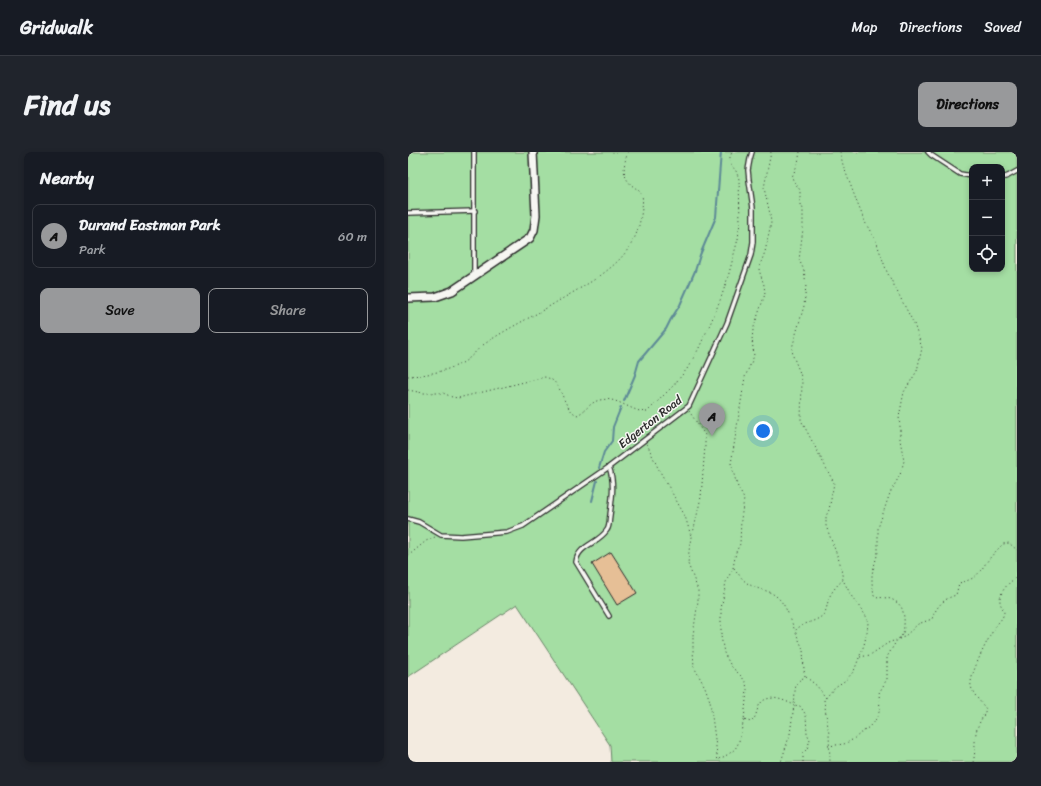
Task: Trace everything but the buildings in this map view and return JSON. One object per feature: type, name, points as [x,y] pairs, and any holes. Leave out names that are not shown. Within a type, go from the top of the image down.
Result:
[{"type":"street","points":[[408,298],[435,297],[452,291],[530,238],[534,230],[536,215],[533,152]]},
{"type":"lane","points":[[474,152],[474,275]]},
{"type":"lane","name":"Edgerton Road","points":[[408,519],[419,522],[441,535],[461,536],[507,532],[523,526],[609,467],[689,406],[727,323],[751,255],[753,208],[748,170],[752,152]]},
{"type":"lane","points":[[928,152],[960,174],[969,176]]},
{"type":"lane","points":[[1005,177],[1017,171]]},
{"type":"lane","points":[[408,213],[475,211]]},
{"type":"lane","points":[[609,467],[612,473],[613,497],[609,527],[600,538],[580,551],[576,562],[609,616]]},
{"type":"path","points":[[408,376],[456,366],[466,361],[484,344],[592,282],[617,262],[631,243],[638,228],[642,196],[639,191],[628,183],[625,178],[624,164],[628,152]]},
{"type":"path","points":[[408,390],[424,393],[444,393],[458,398],[545,376],[552,379],[570,411],[577,415],[583,412],[594,402],[601,399],[618,402],[640,412],[647,412],[673,386],[687,369],[711,322],[728,277],[738,239],[740,222],[739,179],[729,160],[732,152]]},
{"type":"path","points":[[718,760],[737,748],[740,741],[747,690],[746,683],[727,660],[722,649],[720,636],[721,610],[726,582],[733,568],[736,552],[740,544],[741,519],[744,499],[737,485],[731,464],[745,377],[754,356],[752,340],[754,330],[765,294],[764,285],[759,270],[765,252],[771,223],[764,188],[771,152]]},
{"type":"path","points":[[800,152],[792,180],[800,190],[800,202],[803,209],[803,229],[799,260],[804,270],[806,285],[804,306],[792,348],[793,356],[802,381],[801,420],[834,483],[829,510],[826,516],[826,526],[840,563],[843,580],[852,597],[866,616],[868,622],[868,632],[854,671],[824,700],[829,734],[828,746],[830,762]]},
{"type":"path","points":[[828,746],[844,744],[852,740],[869,727],[876,719],[880,710],[879,693],[887,679],[886,657],[897,640],[903,634],[903,610],[890,598],[878,598],[874,596],[872,574],[878,552],[878,528],[890,493],[900,475],[904,461],[900,440],[899,417],[904,392],[917,371],[922,348],[914,324],[887,272],[876,241],[866,224],[858,205],[842,165],[840,152]]},
{"type":"path","points":[[689,406],[689,411],[704,435],[705,446],[701,497],[691,537],[688,564],[698,590],[698,601],[693,635],[694,667],[705,687],[710,701],[718,762]]},
{"type":"path","points":[[645,440],[658,468],[684,516],[691,537]]},
{"type":"path","points":[[408,556],[426,541],[441,535]]},
{"type":"path","points":[[859,657],[870,655],[888,643],[904,637],[918,624],[932,619],[937,606],[949,597],[956,595],[959,583],[974,578],[1003,544],[1009,543],[1017,550]]},
{"type":"path","points":[[733,568],[746,583],[772,593],[780,599],[786,608],[802,649],[806,677],[817,686],[826,698]]},
{"type":"path","points":[[973,762],[976,754],[976,730],[986,709],[973,692],[971,685],[972,677],[983,649],[995,627],[1004,616],[1004,610],[1000,603],[1002,593],[1017,577]]},
{"type":"path","points":[[795,631],[824,615],[828,599],[843,580]]},
{"type":"path","points":[[781,762],[790,734],[796,683],[799,679],[806,677]]},
{"type":"path","points":[[744,720],[751,722],[754,719],[761,702],[767,698],[774,698],[800,706],[806,715],[807,733],[810,740],[807,749],[803,753],[803,762]]},
{"type":"green space","points":[[408,152],[1017,152],[1017,762],[611,762],[610,745],[517,604],[408,677]]},
{"type":"waterway","points":[[624,401],[639,361],[666,329],[680,305],[695,271],[716,217],[721,152]]},
{"type":"waterway","points":[[599,468],[604,452],[612,441],[613,427],[621,407]]},
{"type":"waterway","points":[[592,501],[597,481]]},
{"type":"place","name":"Durand Eastman Park","points":[[712,436]]}]
